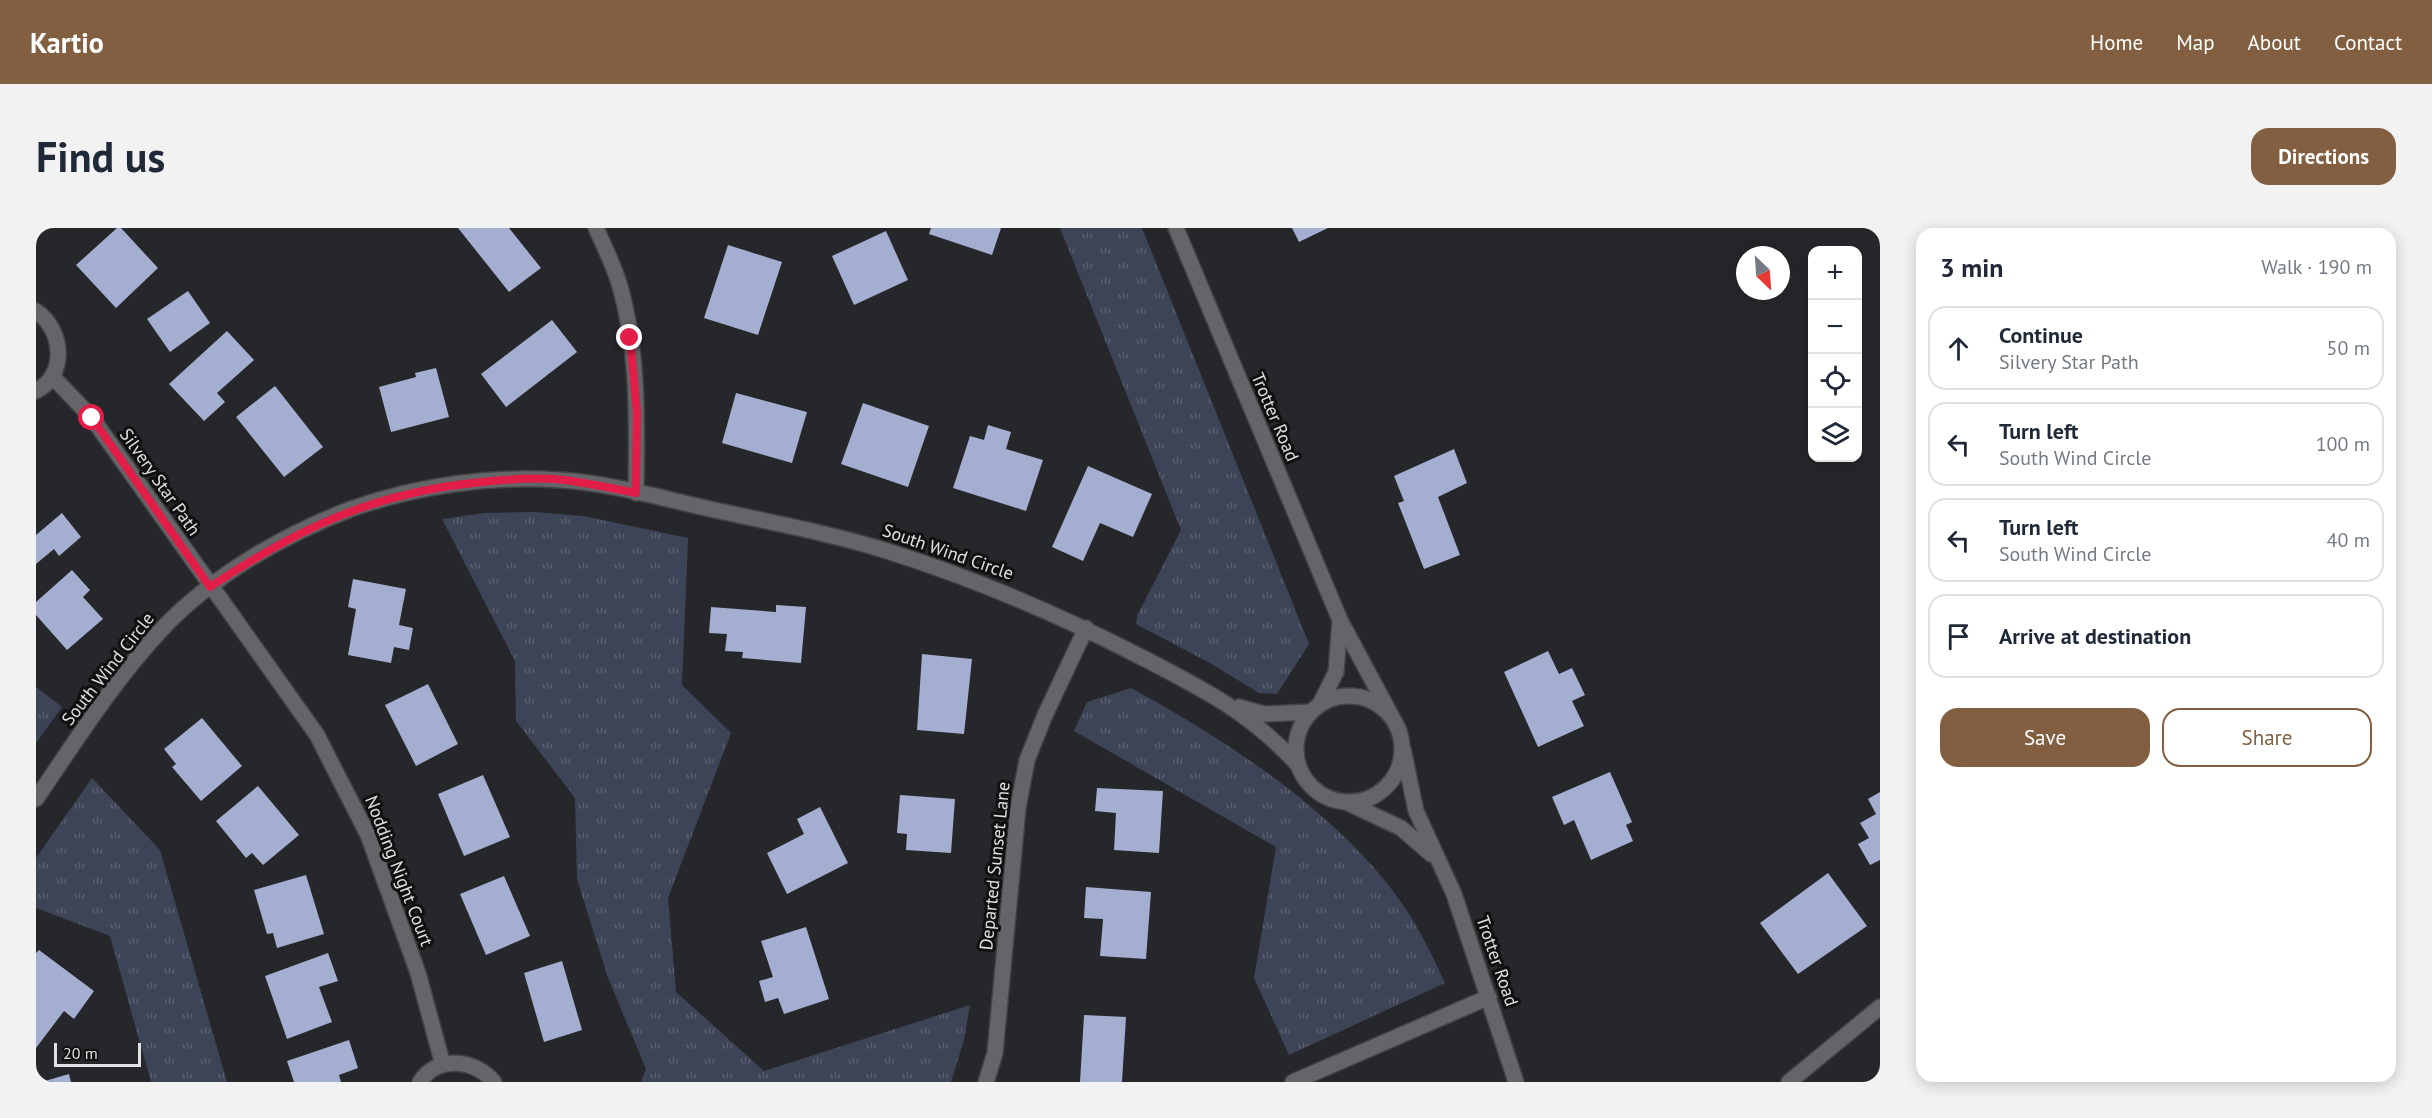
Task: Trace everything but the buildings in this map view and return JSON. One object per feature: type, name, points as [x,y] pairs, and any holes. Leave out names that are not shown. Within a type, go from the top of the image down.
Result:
[{"type":"street","points":[[596,228],[619,283],[630,338],[637,412],[636,493]]},
{"type":"street","name":"Trotter Road","points":[[1176,228],[1340,620],[1392,717]]},
{"type":"street","points":[[36,311],[54,330],[58,344],[58,359],[52,376],[36,391]]},
{"type":"street","name":"Silvery Star Path","points":[[52,376],[92,418],[210,587]]},
{"type":"street","name":"South Wind Circle","points":[[36,799],[128,669],[162,628],[210,587],[263,551],[351,510],[404,494],[515,478],[563,480],[636,493],[884,550],[1013,595],[1086,628],[1228,704],[1270,734],[1298,765]]},
{"type":"street","name":"Nodding Night Court","points":[[210,587],[317,735],[357,814],[390,894],[418,973],[443,1065]]},
{"type":"street","name":"Trotter Road","points":[[1315,708],[1336,672],[1340,620]]},
{"type":"street","name":"Departed Sunset Lane","points":[[986,1082],[995,1053],[1018,808],[1027,760],[1045,715],[1086,628]]},
{"type":"street","points":[[1338,696],[1359,696],[1378,704],[1392,717],[1400,732],[1403,749],[1400,765],[1392,781],[1380,792],[1365,800],[1348,803],[1332,800],[1317,792],[1305,780],[1298,765],[1297,736],[1315,708],[1338,696]]},
{"type":"street","name":"South Wind Circle","points":[[1228,704],[1264,714],[1315,708]]},
{"type":"street","name":"Trotter Road","points":[[1403,749],[1416,811],[1434,855],[1454,894],[1516,1082]]},
{"type":"street","name":"Trotter Road","points":[[1348,803],[1401,828],[1434,855]]},
{"type":"street","points":[[1293,1082],[1489,997]]},
{"type":"street","points":[[1789,1082],[1880,1007]]},
{"type":"street","points":[[420,1082],[424,1075],[443,1065],[456,1062],[474,1066],[487,1074],[494,1082]]},
{"type":"green space","points":[[1060,228],[1142,228],[1309,644],[1277,694],[1259,693],[1210,663],[1136,624],[1137,616],[1181,530]]},
{"type":"green space","points":[[534,512],[583,516],[688,538],[682,685],[731,733],[668,898],[676,992],[764,1071],[970,1005],[964,1040],[951,1082],[641,1082],[646,1069],[607,975],[577,879],[575,798],[516,721],[515,661],[442,519],[485,513]]},
{"type":"green space","points":[[36,687],[62,707],[36,743]]},
{"type":"green space","points":[[1131,688],[1239,753],[1275,778],[1341,833],[1370,863],[1403,905],[1423,938],[1445,983],[1289,1055],[1254,978],[1276,847],[1074,731],[1087,702]]},
{"type":"green space","points":[[92,778],[160,850],[227,1082],[151,1082],[110,936],[36,908],[36,858]]},
{"type":"route","points":[[92,418],[210,587],[263,551],[301,532],[351,510],[404,494],[464,483],[515,478],[563,480],[636,493],[637,412],[630,338]]}]
